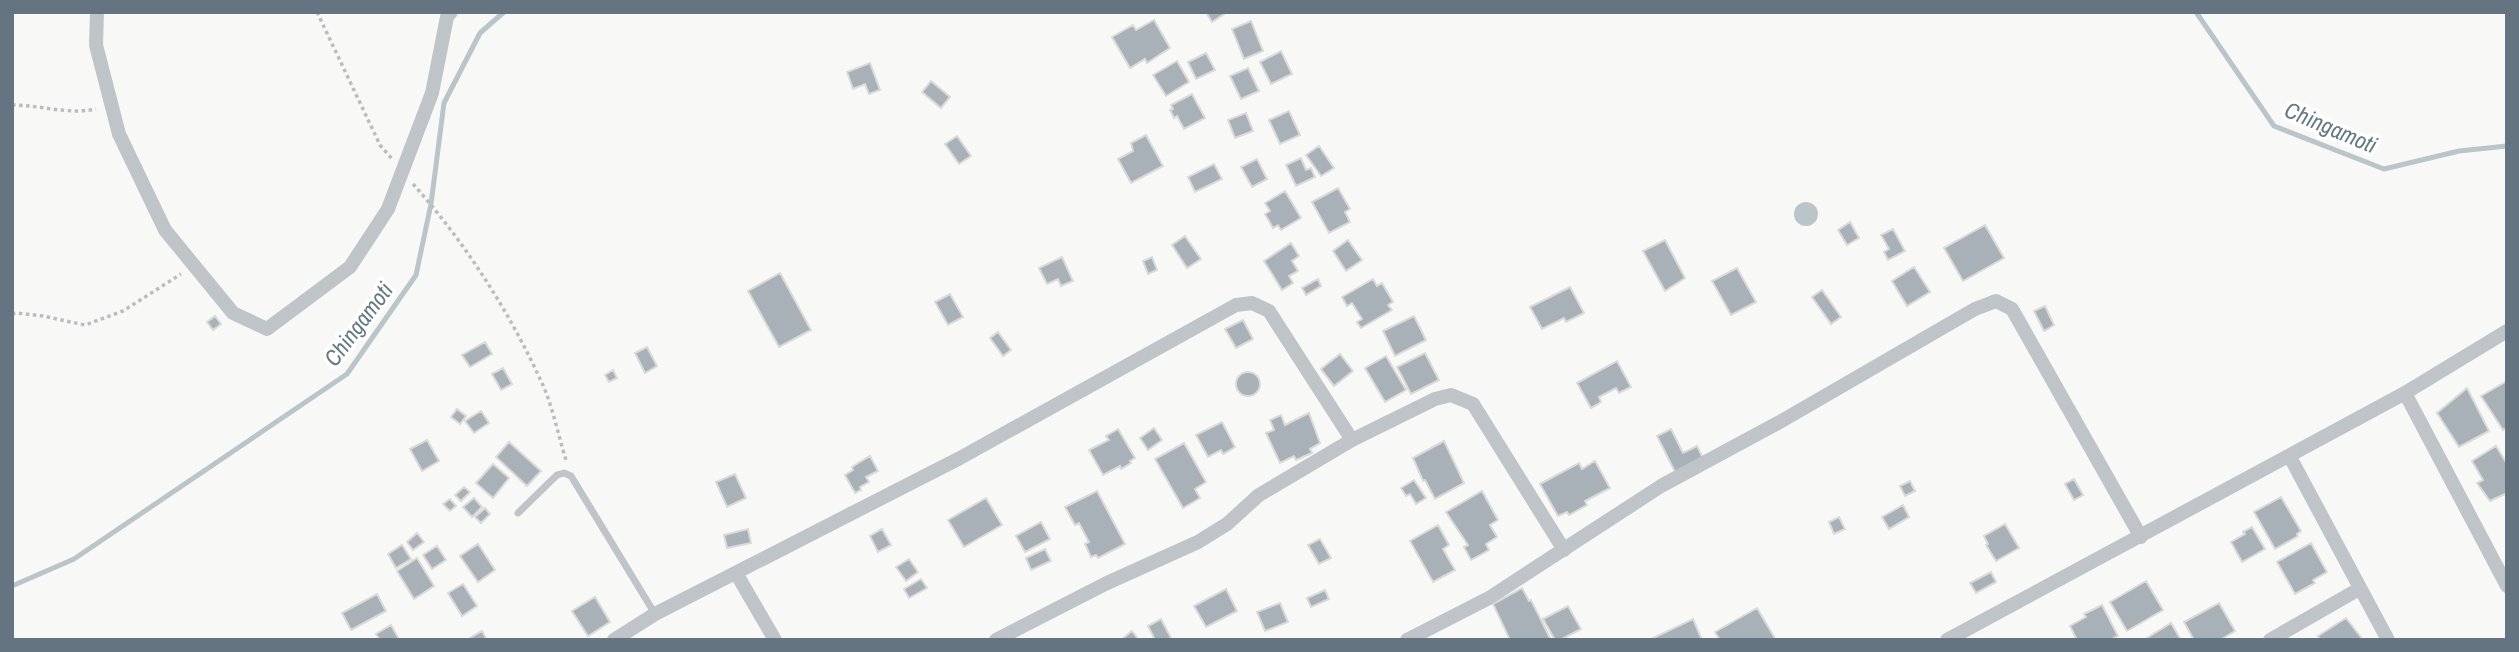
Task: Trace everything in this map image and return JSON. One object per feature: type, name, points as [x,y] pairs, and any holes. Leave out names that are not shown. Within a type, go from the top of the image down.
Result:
[{"type":"street","points":[[97,12],[96,45],[119,134],[165,230],[233,313],[267,329],[350,267],[388,209],[432,93],[447,17],[451,12]]},
{"type":"street","points":[[1407,640],[1489,598],[1661,486],[1778,423],[1975,309],[1996,301],[2012,309],[2141,537]]},
{"type":"street","points":[[614,640],[655,614],[960,458],[1236,305],[1252,303],[1269,311],[1352,440]]},
{"type":"street","points":[[1947,640],[2290,457],[2405,393],[2507,331]]},
{"type":"street","points":[[2405,393],[2507,586]]},
{"type":"street","points":[[996,640],[1107,583],[1198,542],[1227,524],[1259,495],[1352,440],[1435,398],[1451,395],[1473,404],[1564,550]]},
{"type":"street","points":[[2290,457],[2388,640]]},
{"type":"street","points":[[736,573],[775,640]]},
{"type":"street","points":[[2270,640],[2359,589]]},
{"type":"lane","points":[[518,513],[557,475],[564,473],[571,476],[655,614]]},
{"type":"path","points":[[317,12],[380,145],[431,204],[485,278],[542,382],[571,476]]},
{"type":"path","points":[[12,106],[31,105],[60,112],[112,106]]},
{"type":"path","points":[[12,314],[43,316],[85,325],[123,311],[195,267]]},
{"type":"shaded area","points":[[1806,202],[1815,205],[1818,214],[1815,223],[1806,226],[1797,223],[1794,214],[1797,205]]},
{"type":"building","points":[[1206,12],[1227,12],[1212,22]]},
{"type":"building","points":[[1154,20],[1170,48],[1147,63],[1145,59],[1130,68],[1112,37],[1133,25],[1136,30]]},
{"type":"building","points":[[1251,21],[1263,51],[1244,59],[1232,29]]},
{"type":"building","points":[[1281,51],[1292,74],[1271,84],[1260,62]]},
{"type":"building","points":[[1206,53],[1215,70],[1196,79],[1188,62]]},
{"type":"building","points":[[1177,61],[1189,82],[1166,96],[1153,75]]},
{"type":"building","points":[[870,63],[880,90],[869,94],[865,84],[853,89],[847,72]]},
{"type":"building","points":[[1248,68],[1259,91],[1241,99],[1230,76]]},
{"type":"building","points":[[931,81],[950,97],[941,108],[922,92]]},
{"type":"building","points":[[1192,94],[1205,118],[1184,129],[1177,116],[1174,118],[1171,105]]},
{"type":"building","points":[[1289,111],[1300,135],[1280,144],[1269,120]]},
{"type":"building","points":[[1246,113],[1253,131],[1235,138],[1228,120]]},
{"type":"building","points":[[1146,135],[1163,166],[1131,183],[1118,159],[1133,151],[1131,143]]},
{"type":"building","points":[[957,136],[971,156],[959,164],[945,144]]},
{"type":"building","points":[[1319,146],[1334,168],[1321,176],[1306,155]]},
{"type":"building","points":[[1301,158],[1306,170],[1311,168],[1315,177],[1296,186],[1286,165]]},
{"type":"building","points":[[1257,159],[1267,179],[1252,187],[1241,167]]},
{"type":"building","points":[[1214,164],[1222,179],[1195,192],[1188,177]]},
{"type":"building","points":[[1338,188],[1350,209],[1345,212],[1350,222],[1329,233],[1312,202]]},
{"type":"building","points":[[1285,191],[1301,218],[1281,230],[1278,225],[1273,228],[1265,214],[1270,211],[1265,203]]},
{"type":"building","points":[[1850,222],[1859,238],[1847,245],[1838,230]]},
{"type":"building","points":[[1985,225],[2004,258],[1963,281],[1944,248]]},
{"type":"building","points":[[1893,229],[1905,251],[1888,260],[1884,252],[1889,249],[1881,235]]},
{"type":"building","points":[[1185,236],[1201,259],[1187,268],[1172,245]]},
{"type":"building","points":[[1348,240],[1362,260],[1346,271],[1333,251]]},
{"type":"building","points":[[1665,240],[1685,278],[1665,291],[1643,251]]},
{"type":"building","points":[[1291,243],[1299,256],[1292,261],[1298,271],[1289,276],[1293,283],[1282,290],[1264,261]]},
{"type":"building","points":[[1062,257],[1073,281],[1061,286],[1058,279],[1047,284],[1039,268]]},
{"type":"building","points":[[1152,257],[1157,270],[1148,274],[1143,261]]},
{"type":"building","points":[[1914,267],[1930,292],[1907,306],[1892,281]]},
{"type":"building","points":[[1737,268],[1756,302],[1731,315],[1712,281]]},
{"type":"building","points":[[780,273],[811,330],[779,347],[748,291]]},
{"type":"building","points":[[1318,279],[1321,286],[1306,295],[1302,288]]},
{"type":"building","points":[[1373,279],[1377,286],[1382,283],[1393,302],[1388,305],[1392,310],[1361,328],[1357,322],[1362,319],[1352,303],[1347,306],[1342,297]]},
{"type":"building","points":[[1570,287],[1584,313],[1566,322],[1564,318],[1542,329],[1530,307]]},
{"type":"building","points":[[1822,290],[1841,317],[1831,324],[1812,297]]},
{"type":"building","points":[[950,294],[963,317],[948,325],[935,302]]},
{"type":"building","points":[[2045,306],[2054,325],[2044,331],[2034,311]]},
{"type":"building","points":[[215,316],[221,324],[213,330],[207,322]]},
{"type":"building","points":[[1414,316],[1426,340],[1395,356],[1383,331]]},
{"type":"building","points":[[1243,320],[1253,339],[1236,348],[1225,329]]},
{"type":"building","points":[[998,332],[1011,350],[1003,356],[990,338]]},
{"type":"building","points":[[485,342],[492,354],[470,367],[462,355]]},
{"type":"building","points":[[647,347],[657,366],[645,373],[635,353]]},
{"type":"building","points":[[1425,353],[1439,380],[1411,394],[1397,367]]},
{"type":"building","points":[[1340,354],[1353,371],[1334,386],[1321,369]]},
{"type":"building","points":[[1386,356],[1406,390],[1385,402],[1365,368]]},
{"type":"building","points":[[1617,361],[1631,387],[1619,393],[1616,388],[1599,397],[1601,402],[1591,408],[1577,383]]},
{"type":"building","points":[[503,368],[512,384],[501,390],[492,374]]},
{"type":"building","points":[[613,370],[617,378],[609,382],[605,375]]},
{"type":"building","points":[[1248,372],[1257,375],[1260,384],[1257,393],[1248,396],[1239,393],[1236,384],[1239,375]]},
{"type":"building","points":[[2507,381],[2507,428],[2503,430],[2481,396]]},
{"type":"building","points":[[2467,388],[2489,431],[2459,447],[2437,413]]},
{"type":"building","points":[[457,409],[466,416],[460,424],[451,417]]},
{"type":"building","points":[[481,411],[489,423],[474,433],[465,421]]},
{"type":"building","points":[[1309,413],[1320,443],[1310,449],[1312,453],[1296,460],[1294,456],[1280,463],[1266,433],[1274,430],[1270,420],[1281,415],[1285,425]]},
{"type":"building","points":[[1222,422],[1235,447],[1223,454],[1221,450],[1208,457],[1196,435]]},
{"type":"building","points":[[1154,428],[1162,440],[1148,450],[1140,438]]},
{"type":"building","points":[[1118,429],[1135,458],[1121,469],[1120,466],[1103,475],[1089,450],[1109,440],[1106,436]]},
{"type":"building","points":[[1671,429],[1683,453],[1697,446],[1703,458],[1675,472],[1657,436]]},
{"type":"building","points":[[427,440],[439,461],[422,471],[410,449]]},
{"type":"building","points":[[1444,441],[1464,483],[1435,499],[1413,458]]},
{"type":"building","points":[[509,442],[541,471],[527,486],[496,457]]},
{"type":"building","points":[[1184,443],[1206,482],[1195,489],[1200,498],[1183,508],[1155,459]]},
{"type":"building","points":[[2496,446],[2507,464],[2507,493],[2490,501],[2477,483],[2483,480],[2472,461]]},
{"type":"building","points":[[870,456],[878,471],[866,477],[869,482],[855,493],[845,475],[853,470],[852,467]]},
{"type":"building","points":[[1595,461],[1610,488],[1585,501],[1587,505],[1569,515],[1567,512],[1558,516],[1540,484],[1579,463],[1582,469]]},
{"type":"building","points":[[493,464],[509,478],[493,498],[476,483]]},
{"type":"building","points":[[735,474],[746,498],[727,507],[716,482]]},
{"type":"building","points":[[2074,479],[2083,495],[2074,500],[2065,484]]},
{"type":"building","points":[[1414,480],[1426,498],[1416,504],[1410,494],[1406,496],[1401,488]]},
{"type":"building","points":[[1910,481],[1915,491],[1905,496],[1900,486]]},
{"type":"building","points":[[464,487],[470,492],[461,501],[455,495]]},
{"type":"building","points":[[1097,491],[1125,544],[1098,558],[1096,555],[1091,557],[1085,544],[1089,542],[1079,523],[1075,525],[1065,507]]},
{"type":"building","points":[[1482,491],[1498,520],[1490,525],[1497,537],[1486,544],[1489,550],[1471,560],[1464,547],[1468,545],[1446,512]]},
{"type":"building","points":[[2281,497],[2301,531],[2298,536],[2275,549],[2254,512]]},
{"type":"building","points":[[474,498],[482,507],[472,517],[463,507]]},
{"type":"building","points":[[986,498],[1002,525],[964,547],[948,520]]},
{"type":"building","points":[[450,499],[456,506],[450,511],[443,504]]},
{"type":"building","points":[[1903,505],[1909,517],[1889,529],[1882,517]]},
{"type":"building","points":[[485,508],[490,514],[481,523],[475,517]]},
{"type":"building","points":[[1839,517],[1845,529],[1834,534],[1829,522]]},
{"type":"building","points":[[1041,522],[1050,539],[1025,552],[1016,536]]},
{"type":"building","points":[[2005,524],[2019,548],[1996,561],[1984,536]]},
{"type":"building","points":[[1438,525],[1449,545],[1443,549],[1455,570],[1433,582],[1410,541]]},
{"type":"building","points":[[2252,527],[2265,549],[2242,562],[2231,542]]},
{"type":"building","points":[[748,529],[751,543],[727,548],[724,535]]},
{"type":"building","points":[[882,529],[891,545],[878,552],[870,536]]},
{"type":"building","points":[[417,533],[424,542],[413,550],[407,542]]},
{"type":"building","points":[[1320,539],[1331,558],[1319,564],[1308,545]]},
{"type":"building","points":[[2311,543],[2327,572],[2313,580],[2315,583],[2295,594],[2277,562]]},
{"type":"building","points":[[478,544],[495,570],[478,582],[460,556]]},
{"type":"building","points":[[402,545],[411,559],[396,568],[388,554]]},
{"type":"building","points":[[437,546],[446,560],[432,569],[423,555]]},
{"type":"building","points":[[1045,549],[1051,561],[1031,570],[1026,558]]},
{"type":"building","points":[[417,558],[434,586],[414,599],[397,571]]},
{"type":"building","points":[[909,559],[918,572],[906,581],[896,567]]},
{"type":"building","points":[[1991,572],[1996,582],[1976,593],[1970,583]]},
{"type":"building","points":[[921,579],[927,588],[909,598],[904,589]]},
{"type":"building","points":[[2146,581],[2163,610],[2127,631],[2110,602]]},
{"type":"building","points":[[463,584],[477,606],[462,616],[448,593]]},
{"type":"building","points":[[1522,588],[1551,640],[1510,640],[1493,604]]},
{"type":"building","points":[[1226,589],[1237,611],[1206,627],[1194,606]]},
{"type":"building","points":[[1325,590],[1329,599],[1311,607],[1307,598]]},
{"type":"building","points":[[377,594],[386,611],[351,630],[342,613]]},
{"type":"building","points":[[595,597],[610,622],[588,636],[572,611]]},
{"type":"building","points":[[1280,603],[1288,622],[1265,631],[1257,612]]},
{"type":"building","points":[[2219,603],[2235,631],[2220,640],[2194,640],[2184,622]]},
{"type":"building","points":[[2102,605],[2118,636],[2110,640],[2077,640],[2070,626],[2086,617],[2084,614]]},
{"type":"building","points":[[1568,606],[1581,629],[1555,640],[1543,619]]},
{"type":"building","points":[[1757,608],[1776,640],[1720,640],[1715,632]]},
{"type":"building","points":[[2346,618],[2363,640],[2320,640],[2318,636]]},
{"type":"building","points":[[1161,619],[1172,640],[1155,640],[1148,626]]},
{"type":"building","points":[[1693,619],[1702,640],[1649,640]]},
{"type":"building","points":[[2171,623],[2181,640],[2144,640]]},
{"type":"building","points":[[391,625],[399,639],[380,640],[376,634]]},
{"type":"building","points":[[482,631],[487,640],[471,640],[470,638]]},
{"type":"building","points":[[1132,631],[1139,640],[1121,640]]},
{"type":"waterway","name":"Chingamoti","points":[[12,586],[74,559],[347,374],[416,275],[431,204],[444,103],[480,33],[504,12]]},
{"type":"waterway","name":"Chingamoti","points":[[2196,12],[2274,126],[2384,169],[2459,151],[2507,146]]}]
